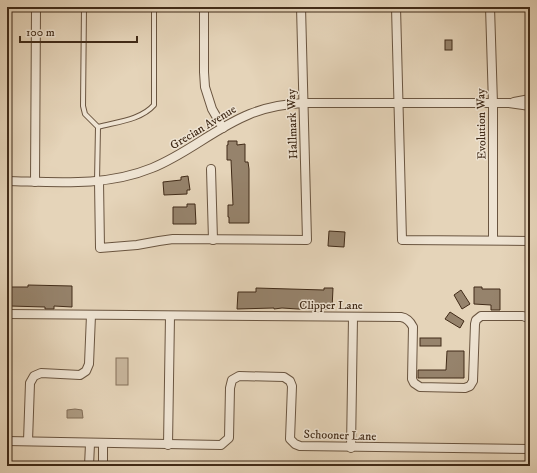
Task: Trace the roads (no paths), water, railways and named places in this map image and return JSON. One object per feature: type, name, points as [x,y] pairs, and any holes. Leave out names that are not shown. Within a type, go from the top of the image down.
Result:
[{"type":"street","points":[[35,182],[36,7]]},
{"type":"street","points":[[204,7],[205,87],[212,109],[223,128]]},
{"type":"street","name":"Hallmark Way","points":[[213,240],[307,240],[301,7]]},
{"type":"street","points":[[396,7],[402,240],[530,241]]},
{"type":"street","name":"Evolution Way","points":[[490,7],[493,104],[494,240]]},
{"type":"street","name":"Grecian Avenue","points":[[7,181],[98,181],[133,174],[161,165],[243,117],[279,105],[303,103],[493,104],[530,99]]},
{"type":"street","name":"Grecian Avenue","points":[[509,103],[530,106]]},
{"type":"street","points":[[98,181],[100,248],[137,245],[166,240],[213,240],[211,170]]},
{"type":"street","name":"Clipper Lane","points":[[7,314],[401,317],[407,318],[413,327],[412,379],[414,383],[420,387],[465,388],[470,386],[473,381],[474,324],[476,320],[480,316],[523,316],[530,319]]},
{"type":"street","points":[[28,441],[30,383],[34,376],[41,373],[80,375],[86,371],[90,364],[90,315]]},
{"type":"street","points":[[168,445],[170,316]]},
{"type":"street","points":[[351,448],[353,317]]},
{"type":"street","name":"Schooner Lane","points":[[7,441],[221,446],[229,438],[230,388],[232,380],[239,376],[284,377],[290,381],[292,386],[290,439],[295,444],[300,446],[351,448],[530,449]]},
{"type":"street","points":[[89,466],[90,444]]},
{"type":"street","points":[[103,444],[103,466]]},
{"type":"lane","points":[[84,7],[83,106],[85,114],[98,127],[98,181]]},
{"type":"lane","points":[[98,127],[137,116],[150,110],[154,105],[154,7]]}]
